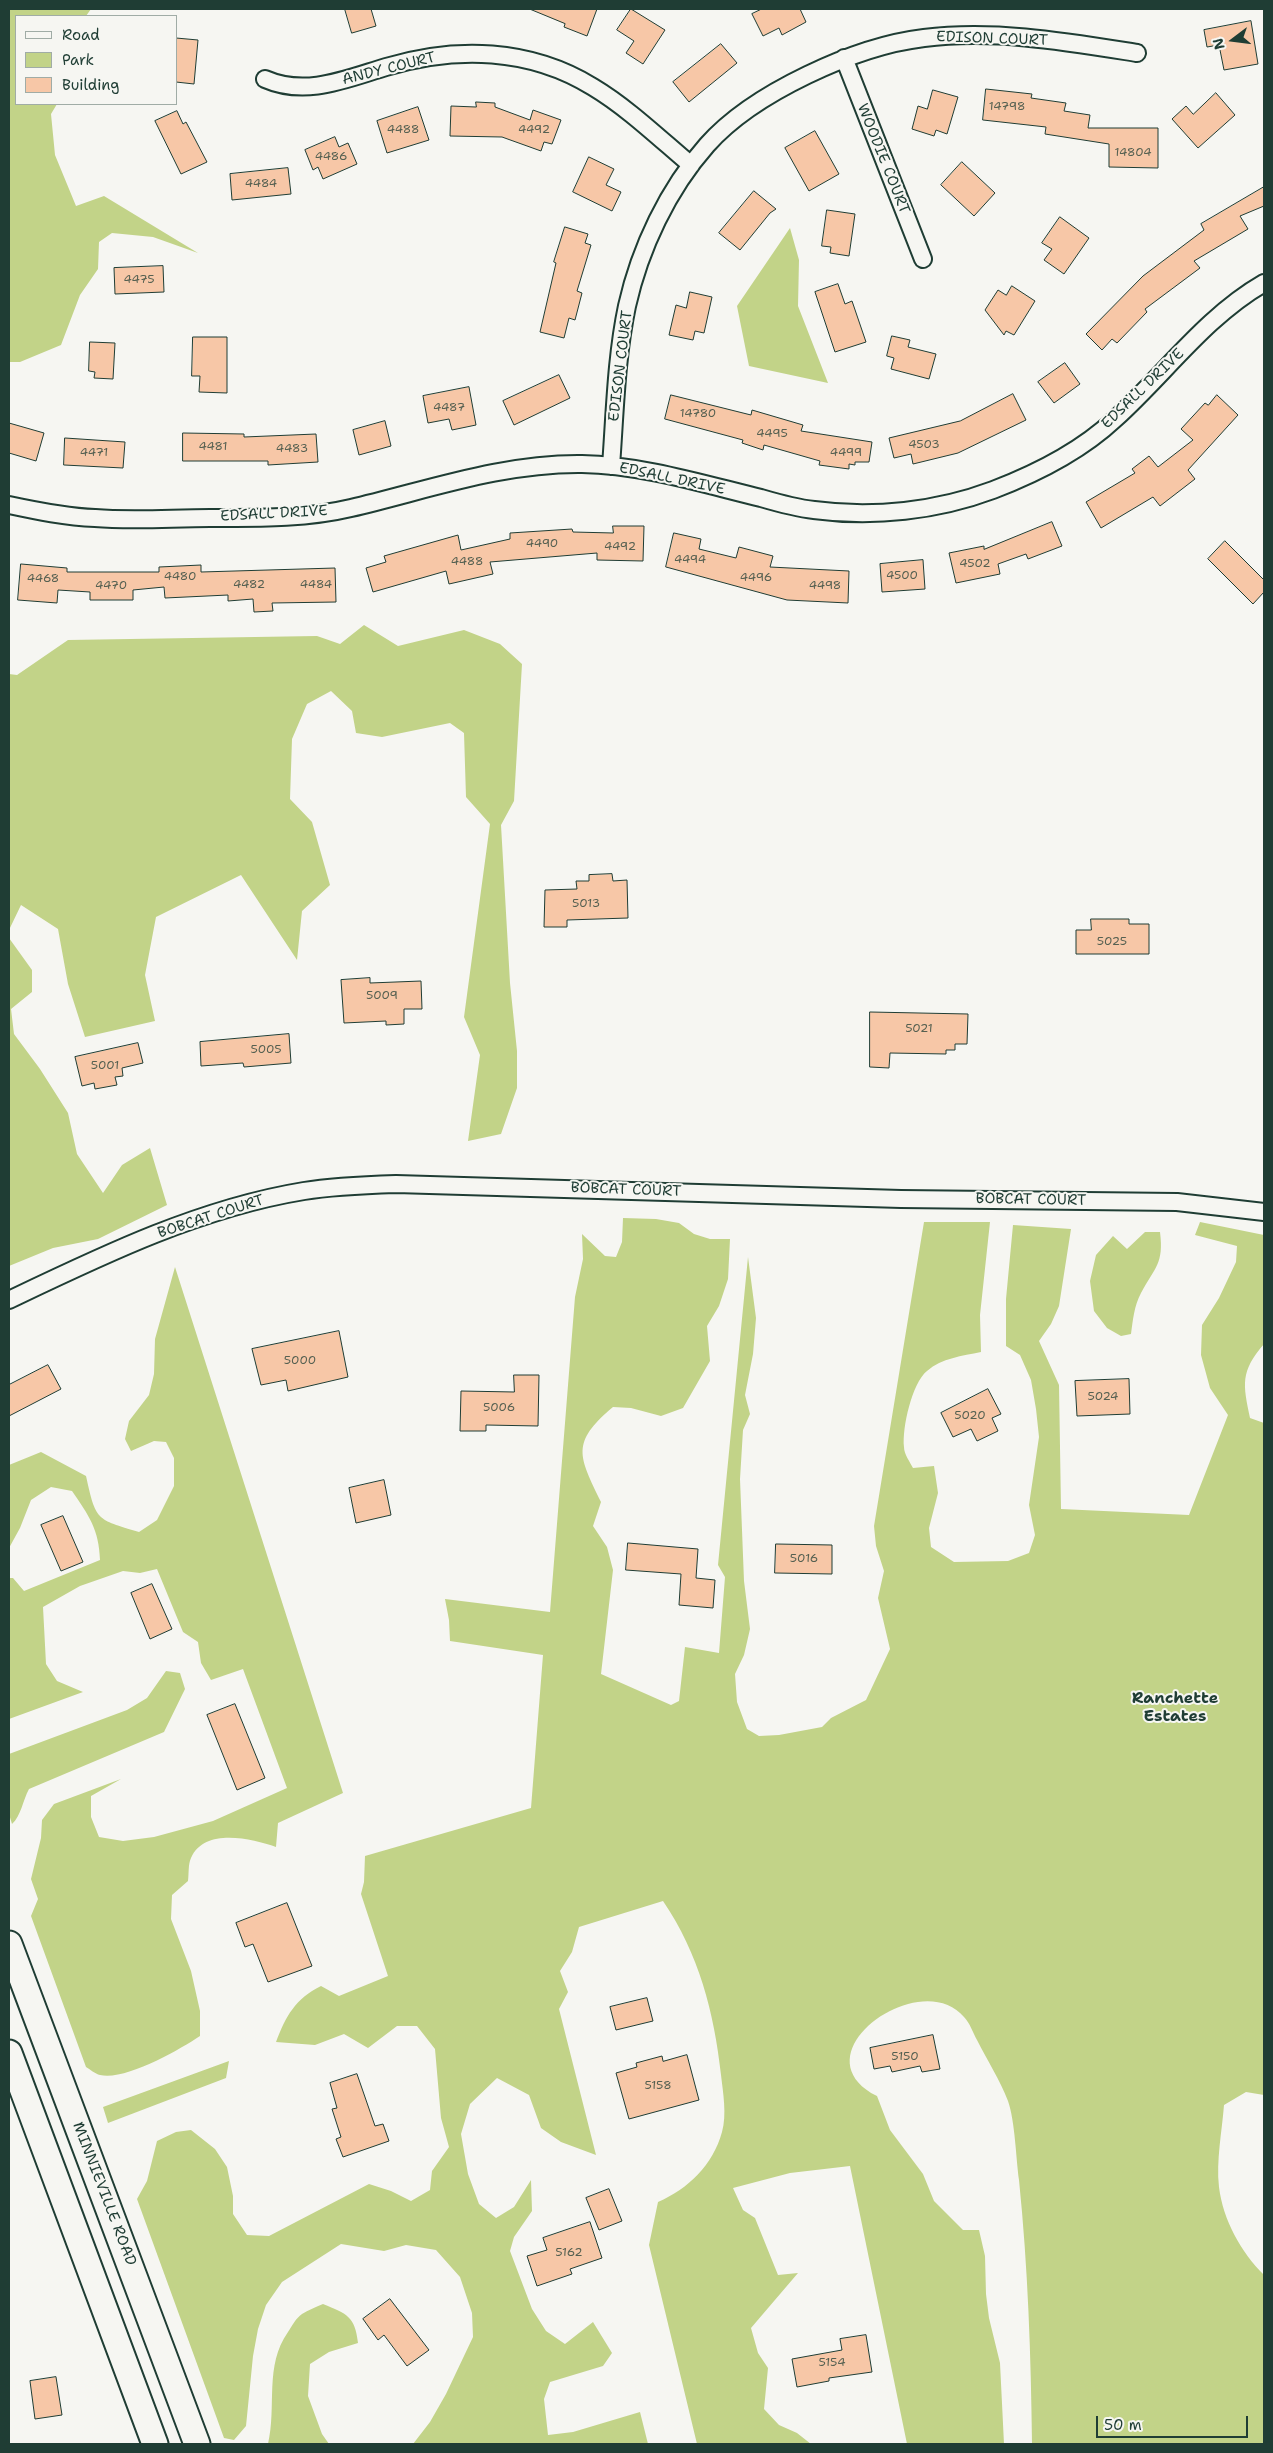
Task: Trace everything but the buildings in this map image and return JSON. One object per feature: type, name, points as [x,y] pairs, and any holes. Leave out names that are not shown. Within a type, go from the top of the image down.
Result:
[{"type":"main road","name":"MINNIEVILLE ROAD","points":[[9,1944],[89,2152],[197,2444]]},
{"type":"main road","points":[[9,2053],[155,2444]]},
{"type":"street","name":"EDISON COURT","points":[[611,466],[620,346],[627,305],[639,266],[652,232],[666,204],[691,165],[720,133],[767,98],[804,76],[844,58],[874,48],[924,38],[967,36],[1067,42],[1137,53]]},
{"type":"street","name":"ANDY COURT","points":[[265,79],[297,88],[319,87],[406,61],[466,53],[500,54],[533,61],[565,72],[594,88],[691,165]]},
{"type":"street","name":"WOODIE COURT","points":[[844,58],[923,259]]},
{"type":"street","name":"EDSALL DRIVE","points":[[9,505],[52,514],[97,519],[306,516],[349,509],[412,491],[486,474],[558,465],[611,466],[680,479],[812,510],[864,513],[902,512],[967,498],[1015,480],[1056,460],[1094,436],[1115,420],[1198,334],[1264,283]]},
{"type":"street","name":"BOBCAT COURT","points":[[9,1300],[92,1260],[216,1212],[305,1191],[351,1186],[396,1184],[901,1199],[1177,1202],[1264,1212]]},
{"type":"green space","points":[[9,9],[91,9],[87,15],[15,15],[15,105],[56,105],[51,114],[55,155],[76,206],[104,196],[198,253],[153,237],[112,233],[99,242],[98,269],[80,295],[61,345],[20,362],[9,362]]},
{"type":"green space","points":[[790,228],[799,260],[798,306],[828,383],[749,366],[737,306]]},
{"type":"green space","points":[[364,625],[398,646],[464,630],[500,644],[522,664],[514,801],[501,825],[510,983],[517,1051],[517,1088],[501,1134],[468,1141],[480,1055],[464,1017],[490,824],[466,797],[464,733],[450,723],[382,737],[356,733],[352,711],[331,691],[307,704],[292,739],[290,799],[312,822],[330,885],[302,911],[297,960],[241,875],[156,917],[145,975],[155,1021],[85,1037],[68,984],[58,929],[21,905],[9,930],[9,674],[17,675],[68,640],[317,636],[340,644]]},
{"type":"green space","points":[[9,938],[32,970],[32,992],[11,1009],[14,1034],[40,1069],[68,1113],[77,1154],[103,1193],[122,1165],[150,1148],[167,1205],[98,1239],[53,1248],[9,1266]]},
{"type":"green space","points":[[623,1218],[656,1219],[679,1223],[694,1234],[710,1239],[730,1239],[728,1279],[719,1306],[707,1326],[710,1361],[683,1408],[661,1416],[631,1408],[613,1407],[599,1420],[585,1441],[584,1461],[601,1502],[593,1526],[607,1547],[613,1570],[601,1674],[671,1705],[679,1701],[685,1647],[719,1653],[725,1577],[718,1565],[748,1257],[756,1318],[753,1354],[745,1395],[750,1414],[743,1430],[740,1479],[744,1581],[750,1629],[744,1655],[735,1674],[737,1702],[747,1729],[759,1736],[779,1735],[822,1727],[831,1718],[866,1700],[890,1649],[878,1598],[884,1571],[876,1546],[874,1526],[924,1222],[990,1222],[980,1315],[981,1352],[946,1360],[927,1371],[917,1385],[906,1418],[904,1450],[913,1468],[934,1466],[938,1493],[929,1528],[931,1547],[954,1562],[1008,1561],[1029,1553],[1035,1535],[1029,1505],[1039,1437],[1036,1409],[1031,1380],[1020,1355],[1006,1346],[1006,1299],[1013,1225],[1071,1229],[1059,1306],[1051,1324],[1039,1341],[1059,1385],[1061,1509],[1189,1515],[1228,1415],[1210,1388],[1201,1355],[1202,1325],[1219,1298],[1236,1262],[1237,1246],[1195,1235],[1200,1222],[1264,1235],[1264,1344],[1247,1371],[1245,1387],[1250,1418],[1264,1423],[1264,2095],[1246,2092],[1224,2105],[1218,2167],[1221,2199],[1234,2235],[1264,2275],[1264,2444],[1032,2444],[1025,2246],[1015,2140],[1008,2101],[966,2019],[945,2004],[921,2002],[896,2008],[874,2021],[857,2039],[850,2059],[855,2078],[877,2096],[890,2130],[923,2174],[934,2201],[963,2230],[979,2230],[985,2256],[989,2318],[1000,2363],[1004,2444],[907,2444],[850,2166],[790,2173],[733,2188],[743,2210],[755,2218],[778,2275],[798,2273],[751,2328],[758,2353],[768,2368],[764,2409],[779,2425],[797,2433],[811,2444],[697,2444],[649,2245],[658,2202],[689,2183],[706,2165],[718,2144],[722,2132],[724,2104],[714,2029],[703,1984],[676,1921],[663,1901],[579,1927],[572,1952],[560,1971],[568,1992],[559,2009],[596,2155],[561,2142],[541,2128],[529,2095],[497,2078],[470,2104],[461,2134],[468,2174],[479,2204],[496,2218],[514,2207],[531,2180],[532,2211],[514,2237],[510,2251],[532,2309],[546,2331],[565,2344],[593,2322],[612,2353],[603,2366],[550,2382],[544,2399],[548,2435],[573,2432],[640,2412],[648,2444],[413,2444],[430,2422],[446,2394],[473,2337],[472,2313],[460,2277],[436,2250],[406,2245],[384,2251],[341,2244],[282,2282],[266,2305],[258,2329],[253,2356],[246,2426],[234,2440],[224,2438],[137,2199],[147,2181],[157,2141],[176,2132],[191,2130],[215,2149],[227,2167],[233,2196],[233,2214],[247,2235],[269,2236],[369,2184],[391,2191],[411,2201],[430,2190],[432,2171],[449,2147],[441,2118],[435,2049],[417,2026],[397,2026],[368,2048],[344,2034],[315,2045],[276,2042],[292,2009],[312,1991],[321,1986],[339,1996],[388,1976],[361,1894],[364,1882],[365,1856],[531,1808],[543,1655],[450,1641],[445,1599],[550,1612],[575,1297],[583,1259],[582,1234],[605,1256],[616,1257],[622,1242]]},
{"type":"green space","points":[[1145,1232],[1160,1232],[1161,1251],[1157,1265],[1139,1298],[1134,1313],[1131,1334],[1121,1336],[1107,1328],[1094,1311],[1090,1281],[1096,1255],[1113,1236],[1127,1249]]},
{"type":"green space","points":[[175,1267],[343,1793],[278,1823],[276,1847],[255,1841],[230,1838],[207,1842],[198,1848],[190,1860],[188,1881],[172,1895],[171,1919],[191,1971],[200,2011],[200,2036],[152,2063],[111,2076],[96,2074],[86,2067],[31,1916],[38,1899],[31,1879],[41,1838],[42,1820],[54,1804],[121,1779],[91,1796],[91,1817],[99,1837],[123,1841],[154,1837],[213,1821],[287,1788],[243,1669],[211,1680],[201,1663],[198,1642],[183,1632],[157,1569],[140,1573],[123,1571],[80,1586],[43,1607],[46,1664],[57,1681],[83,1692],[9,1719],[9,1578],[13,1578],[24,1591],[100,1560],[98,1540],[92,1523],[72,1491],[51,1487],[31,1500],[20,1528],[9,1548],[9,1465],[41,1452],[86,1476],[92,1502],[100,1516],[106,1520],[139,1532],[157,1520],[174,1486],[174,1458],[166,1442],[154,1441],[131,1451],[125,1439],[129,1421],[149,1395],[154,1374],[155,1339]]},
{"type":"green space","points":[[166,1671],[180,1673],[185,1689],[164,1732],[29,1789],[20,1812],[12,1824],[9,1814],[9,1754],[127,1710],[147,1698]]},
{"type":"green space","points":[[229,2061],[226,2078],[108,2123],[103,2107]]},
{"type":"green space","points":[[323,2304],[344,2314],[352,2321],[358,2343],[329,2352],[310,2364],[308,2396],[322,2434],[329,2444],[268,2444],[273,2372],[281,2345],[300,2316]]},
{"type":"district","name":"Ranchette Estates","points":[[1175,1708]]}]
